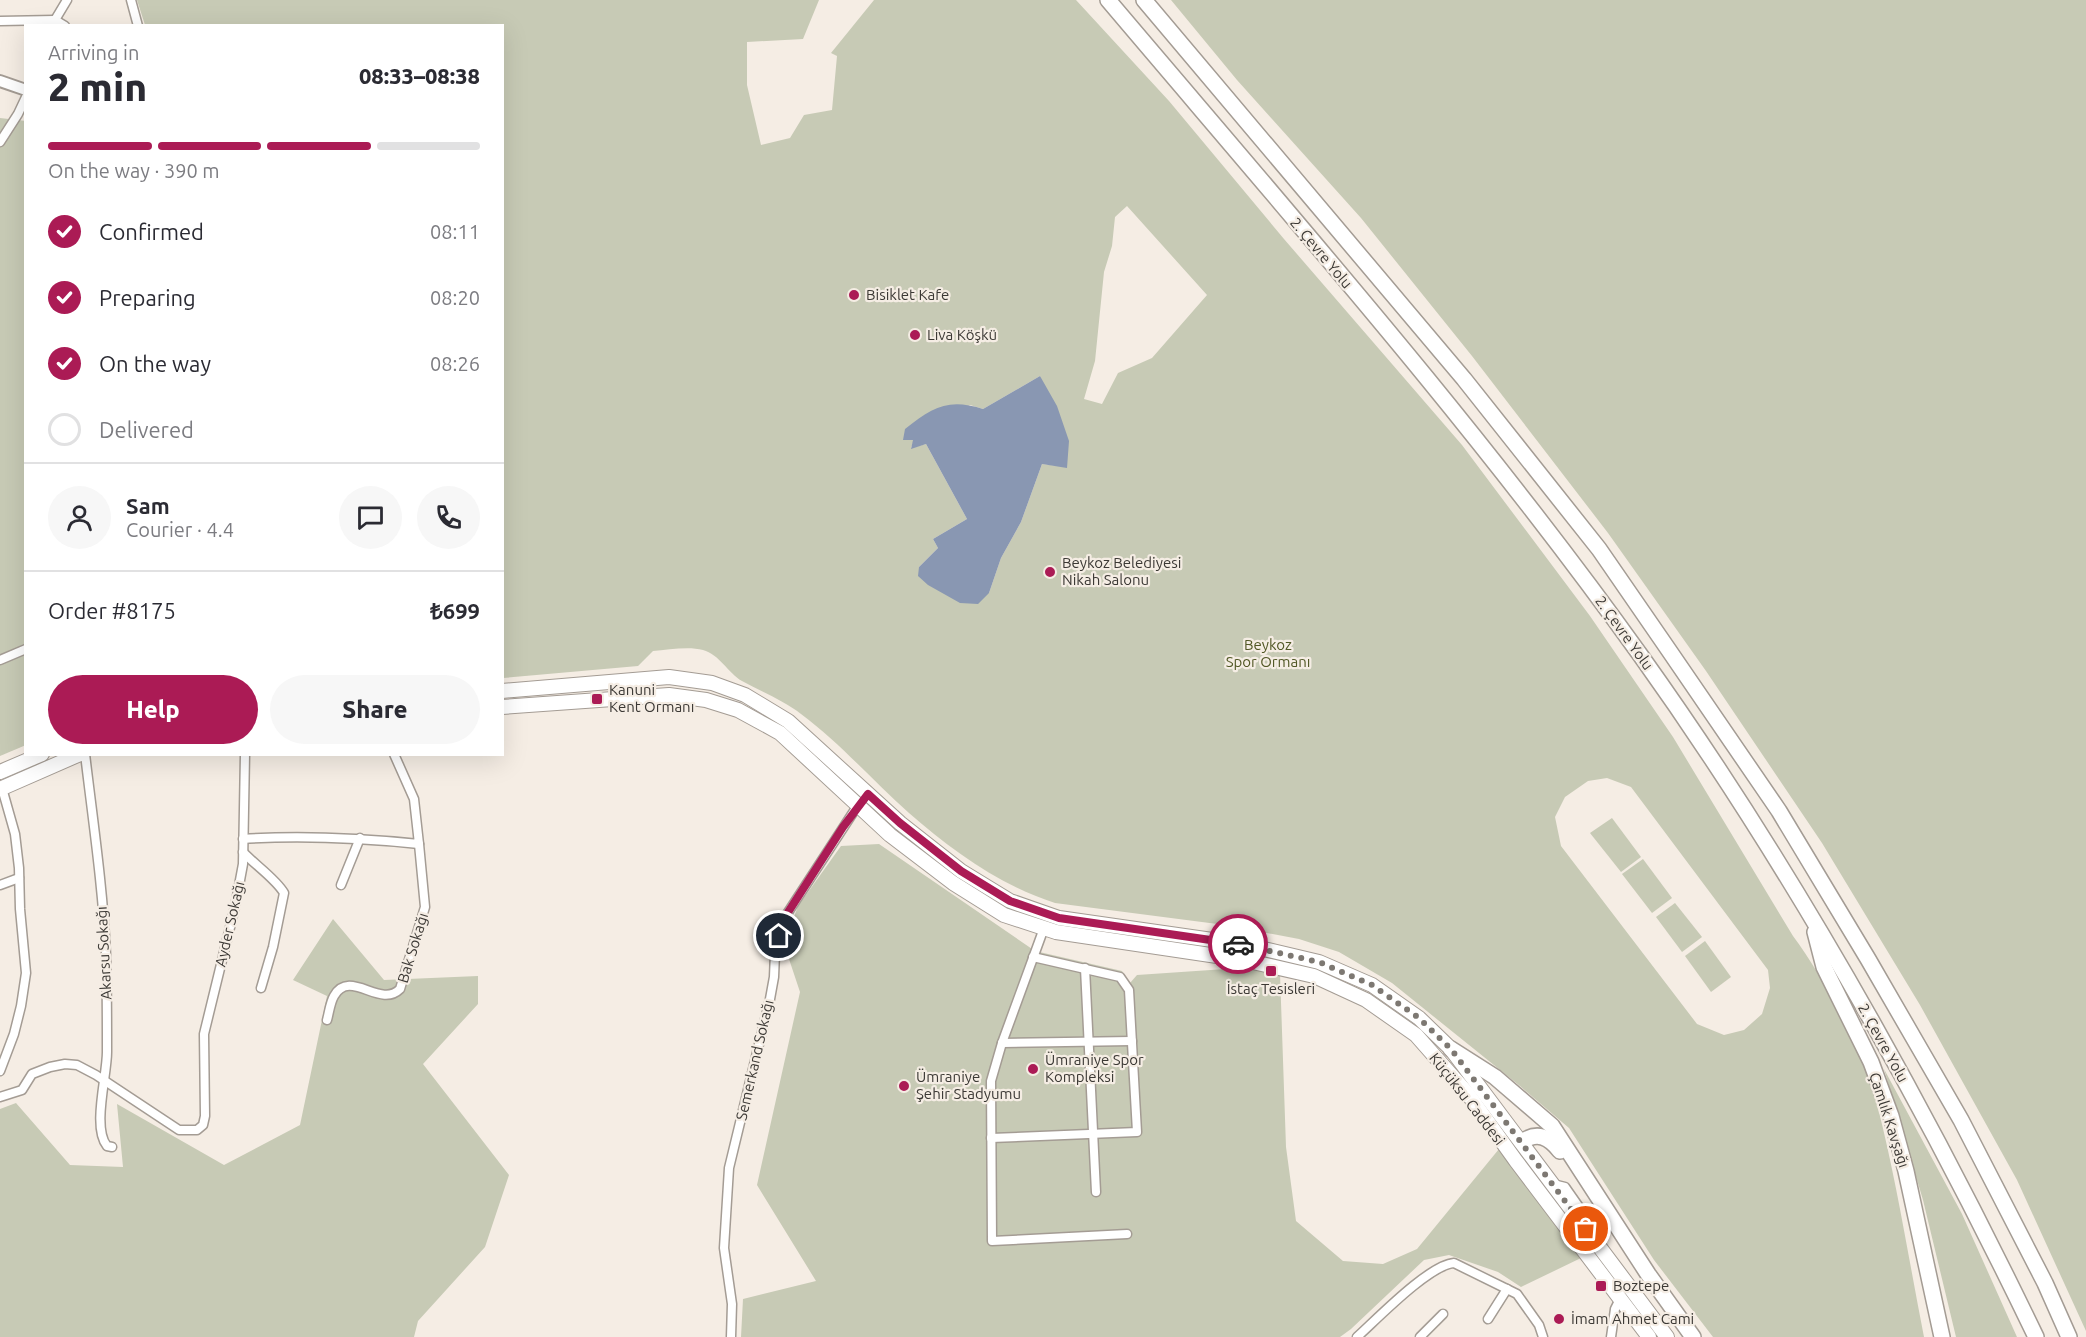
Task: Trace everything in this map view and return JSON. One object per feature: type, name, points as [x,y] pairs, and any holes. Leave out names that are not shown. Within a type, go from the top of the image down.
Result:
[{"type":"highway","name":"2. Çevre Yolu","points":[[1108,0],[1516,488],[1642,657],[1727,783],[1809,911],[1932,1129],[2036,1337]]},
{"type":"highway","name":"2. Çevre Yolu","points":[[1144,0],[1471,388],[1599,549],[1675,658],[1779,811],[1891,999],[1961,1120],[2045,1283],[2069,1337]]},
{"type":"highway","name":"Çamlık Kavşağı","points":[[1809,911],[1824,967],[1871,1062],[1891,1116],[1906,1171],[1942,1337]]},
{"type":"highway","points":[[1451,1049],[1495,1077],[1552,1126],[1616,1226]]},
{"type":"highway","points":[[1522,1142],[1539,1135],[1558,1147],[1693,1337]]},
{"type":"main road","name":"Küçüksu Caddesi","points":[[504,691],[669,677],[712,683],[745,695],[788,721],[900,823],[961,871],[1046,921],[1056,932],[1244,960],[1314,976],[1366,1000],[1416,1035],[1468,1094],[1649,1337]]},
{"type":"main road","name":"Küçüksu Caddesi","points":[[504,707],[669,695],[706,700],[738,710],[780,733],[890,835],[953,883],[1004,915],[1046,921],[1059,918],[1247,945],[1319,962],[1372,985],[1419,1018],[1451,1049],[1667,1337]]},
{"type":"main road","points":[[795,747],[806,737]]},
{"type":"main road","points":[[0,772],[37,756]]},
{"type":"main road","points":[[1,787],[78,756]]},
{"type":"main road","points":[[858,805],[868,794]]},
{"type":"main road","points":[[1329,983],[1332,968]]},
{"type":"main road","points":[[1516,1161],[1522,1142]]},
{"type":"main road","points":[[1620,1299],[1632,1290]]},
{"type":"street","points":[[0,21],[55,22],[67,0]]},
{"type":"street","points":[[131,0],[137,24]]},
{"type":"street","points":[[0,81],[24,89]]},
{"type":"street","points":[[0,142],[24,101]]},
{"type":"street","points":[[0,660],[24,650]]},
{"type":"street","name":"Akarsu Sokağı","points":[[83,756],[96,846],[106,956],[107,1060],[101,1132],[104,1142],[107,1146],[112,1147]]},
{"type":"street","name":"Ayder Sokağı","points":[[104,1080],[179,1130],[197,1130],[203,1125],[205,1116],[204,1034],[235,907],[243,864],[245,756]]},
{"type":"street","points":[[243,839],[285,836],[360,838],[420,844],[414,799],[395,756]]},
{"type":"street","points":[[0,1071],[16,1025],[26,973],[15,834],[1,787]]},
{"type":"street","name":"Semerkand Sokağı","points":[[731,1337],[732,1304],[724,1248],[729,1168],[772,988],[775,952],[783,920],[858,805]]},
{"type":"street","points":[[341,885],[360,838]]},
{"type":"street","name":"Bak Sokağı","points":[[327,1020],[334,996],[343,987],[354,985],[379,995],[396,994],[400,989],[425,907],[420,844]]},
{"type":"street","points":[[243,852],[255,866],[280,885],[284,893],[261,988]]},
{"type":"street","points":[[0,885],[19,878]]},
{"type":"street","points":[[1046,921],[1002,1043],[991,1081],[992,1241],[1127,1234]]},
{"type":"street","points":[[991,1138],[1137,1132],[1128,990],[1120,977],[1033,957]]},
{"type":"street","points":[[1085,968],[1096,1192]]},
{"type":"street","points":[[1002,1043],[1132,1041]]},
{"type":"street","points":[[0,1097],[22,1090],[32,1074],[65,1064],[77,1065],[104,1080]]},
{"type":"street","points":[[1357,1337],[1426,1276],[1445,1264],[1454,1263],[1517,1294],[1539,1325],[1543,1337]]},
{"type":"street","points":[[1488,1319],[1507,1289]]},
{"type":"street","points":[[1611,1337],[1614,1309],[1620,1299]]},
{"type":"street","points":[[1420,1337],[1443,1314]]},
{"type":"green space","name":"Beykoz Spor Ormanı","points":[[137,0],[819,0],[803,39],[747,42],[747,85],[761,145],[790,138],[804,115],[832,110],[837,56],[831,53],[874,0],[1076,0],[1169,101],[1284,239],[1462,445],[1590,616],[1673,737],[1818,974],[1854,1042],[1872,1087],[1885,1136],[1924,1337],[1713,1337],[1654,1260],[1569,1128],[1392,983],[1339,952],[1299,939],[1225,925],[1055,903],[1035,896],[996,877],[959,853],[909,813],[815,725],[787,704],[742,681],[709,652],[691,648],[653,651],[638,666],[504,678],[504,24],[145,24]],"holes":[[[1127,206],[1207,295],[1152,358],[1118,373],[1102,404],[1084,399],[1095,361],[1104,272],[1112,246],[1115,217]],[[1040,376],[1067,467],[1042,464],[1021,522],[1001,558],[989,593],[919,567],[938,548],[933,539],[967,519],[926,444],[911,448],[914,440],[970,405],[983,409]],[[1607,778],[1631,787],[1768,970],[1770,988],[1762,1014],[1744,1030],[1724,1035],[1697,1024],[1561,846],[1555,817],[1565,797],[1588,781]]]},
{"type":"green space","points":[[1171,0],[2086,0],[2086,1331],[2017,1180],[1920,1005],[1822,843],[1706,671],[1608,533],[1472,356],[1361,218],[1237,80]]},
{"type":"green space","points":[[0,118],[24,121],[24,746],[0,756]]},
{"type":"green space","points":[[1612,818],[1641,857],[1621,872],[1590,833]]},
{"type":"green space","name":"Ümraniye Spor Kompleksi","points":[[879,844],[1035,951],[1122,971],[1130,983],[1137,975],[1255,967],[1280,973],[1286,1147],[1296,1221],[1343,1261],[1383,1264],[1417,1249],[1499,1149],[1581,1258],[1521,1287],[1498,1272],[1449,1255],[1424,1260],[1340,1337],[741,1337],[743,1299],[816,1281],[757,1185],[800,992],[784,944],[798,906],[841,846]]},
{"type":"green space","points":[[1643,859],[1672,898],[1652,913],[1622,874]]},
{"type":"green space","points":[[1675,903],[1702,937],[1682,952],[1656,917]]},
{"type":"green space","points":[[333,919],[384,980],[478,976],[478,1004],[423,1064],[509,1175],[485,1247],[418,1321],[414,1337],[0,1337],[0,1109],[16,1103],[70,1165],[123,1167],[117,1104],[224,1165],[300,1125],[327,996],[293,980]]},
{"type":"green space","points":[[1705,941],[1731,977],[1711,992],[1685,956]]},
{"type":"green space","points":[[1884,1069],[1962,1214],[2017,1337],[1956,1337],[1923,1200]]},
{"type":"water","points":[[1040,376],[1057,406],[1069,441],[1067,468],[1042,464],[1021,522],[1001,558],[989,593],[978,604],[960,603],[928,585],[918,576],[919,567],[938,548],[933,539],[967,519],[926,444],[911,449],[913,440],[903,440],[905,429],[924,415],[941,407],[960,404],[983,409]]},
{"type":"way so far","points":[[1238,944],[1319,962],[1372,985],[1419,1018],[1451,1049],[1586,1229]]},
{"type":"place","name":"Bisiklet Kafe","points":[[854,295]]},
{"type":"place","name":"Liva Köşkü","points":[[915,335]]},
{"type":"place","name":"Beykoz Belediyesi Nikah Salonu","points":[[1050,572]]},
{"type":"place","name":"Kanuni Kent Ormanı","points":[[597,699]]},
{"type":"place","name":"İstaç Tesisleri","points":[[1271,971]]},
{"type":"place","name":"Ümraniye Spor Kompleksi","points":[[1033,1069]]},
{"type":"place","name":"Ümraniye Şehir Stadyumu","points":[[904,1086]]},
{"type":"place","name":"Boztepe","points":[[1601,1286]]},
{"type":"place","name":"İmam Ahmet Cami","points":[[1559,1319]]},
{"type":"route","points":[[779,936],[783,920],[843,827],[868,794],[900,823],[961,871],[1010,901],[1059,918],[1238,944]]}]
